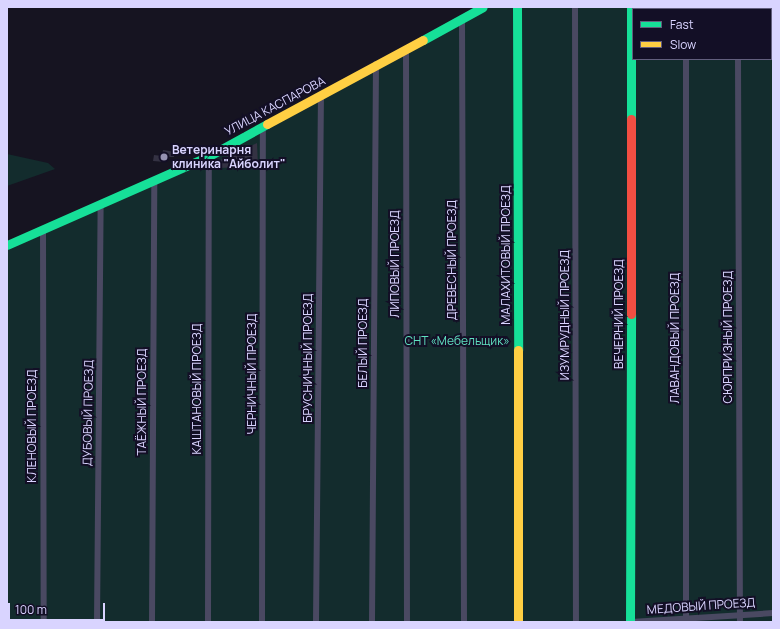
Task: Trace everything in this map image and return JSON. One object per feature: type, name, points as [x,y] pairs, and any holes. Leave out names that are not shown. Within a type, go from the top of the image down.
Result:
[{"type":"street","name":"УЛИЦА КАСПАРОВА","points":[[7,245],[154,182],[209,156],[263,125],[483,7]]},
{"type":"street","name":"МАЛАХИТОВЫЙ ПРОЕЗД","points":[[517,7],[518,622]]},
{"type":"street","name":"ИЗУМРУДНЫЙ ПРОЕЗД","points":[[575,7],[576,622]]},
{"type":"street","name":"ВЕЧЕРНИЙ ПРОЕЗД","points":[[630,622],[631,7]]},
{"type":"street","name":"ДРЕВЕСНЫЙ ПРОЕЗД","points":[[462,18],[464,622]]},
{"type":"street","name":"ЛИПОВЫЙ ПРОЕЗД","points":[[406,49],[407,622]]},
{"type":"street","name":"ЛАВАНДОВЫЙ ПРОЕЗД","points":[[686,60],[686,619]]},
{"type":"street","name":"СЮРПРИЗНЫЙ ПРОЕЗД","points":[[738,60],[740,622]]},
{"type":"street","name":"БЕЛЫЙ ПРОЕЗД","points":[[372,622],[376,64]]},
{"type":"street","name":"БРУСНИЧНЫЙ ПРОЕЗД","points":[[316,622],[321,95]]},
{"type":"street","name":"ЧЕРНИЧНЫЙ ПРОЕЗД","points":[[262,622],[263,125]]},
{"type":"street","name":"КАШТАНОВЫЙ ПРОЕЗД","points":[[208,622],[209,156]]},
{"type":"street","name":"ТАЁЖНЫЙ ПРОЕЗД","points":[[152,622],[154,182]]},
{"type":"street","name":"ДУБОВЫЙ ПРОЕЗД","points":[[98,622],[101,205]]},
{"type":"street","name":"КЛЕНОВЫЙ ПРОЕЗД","points":[[43,229],[44,622]]},
{"type":"street","name":"МЕДОВЫЙ ПРОЕЗД","points":[[630,622],[773,613]]},
{"type":"green space","name":"СНТ «Мебельщик»","points":[[483,7],[773,7],[773,622],[7,622],[7,245],[154,182]]},
{"type":"green space","points":[[7,154],[48,163],[55,169],[7,186]]},
{"type":"building","points":[[257,143],[258,166],[221,168],[220,160]]},
{"type":"building","name":"Ветеринарня клиника \"Айболит\"","points":[[163,150],[175,152],[174,157],[167,157],[165,162],[153,161],[154,155],[162,156]]},
{"type":"traffic: fast","points":[[423,40],[483,7]]},
{"type":"traffic: fast","points":[[517,7],[518,350]]},
{"type":"traffic: fast","points":[[631,7],[631,119]]},
{"type":"traffic: fast","points":[[7,245],[209,156],[267,124]]},
{"type":"traffic: fast","points":[[630,622],[631,314]]},
{"type":"traffic: slow","points":[[267,124],[423,40]]},
{"type":"traffic: slow","points":[[518,350],[518,622]]},
{"type":"traffic: jam","points":[[631,119],[631,314]]},
{"type":"place","name":"Ветеринарня клиника \"Айболит\"","points":[[164,157]]}]
